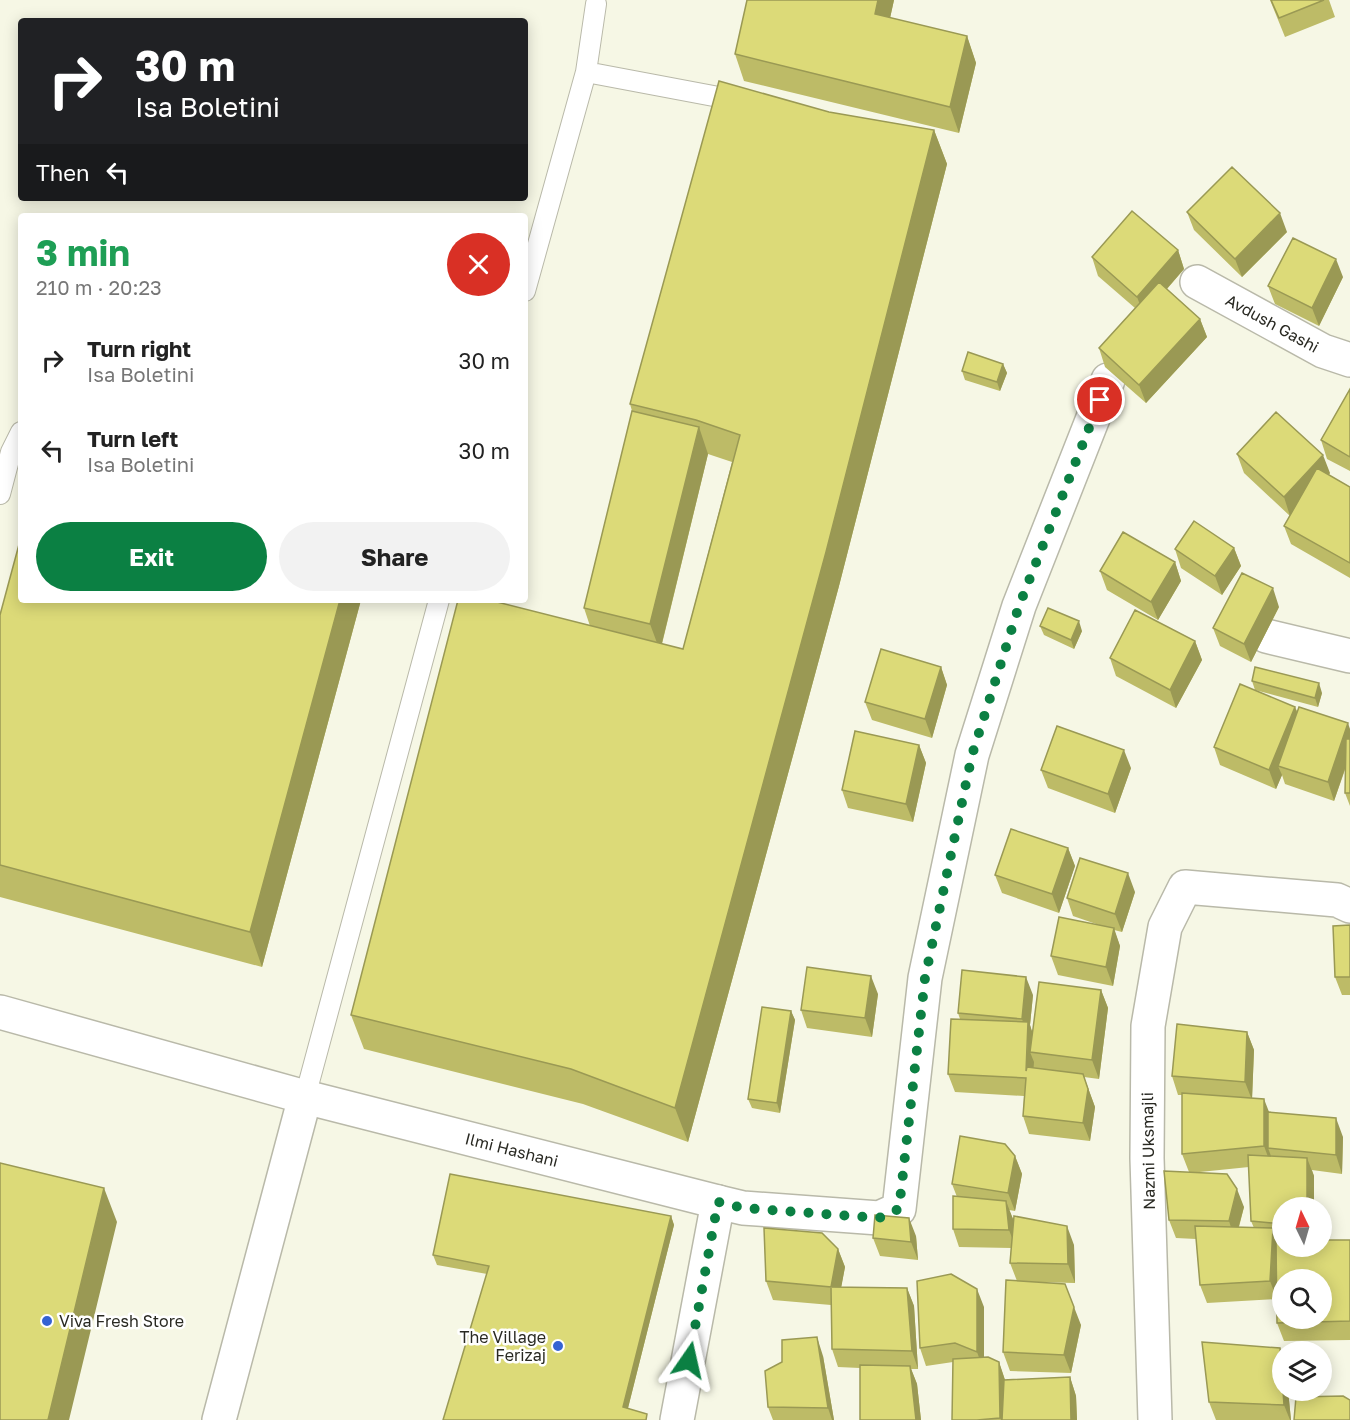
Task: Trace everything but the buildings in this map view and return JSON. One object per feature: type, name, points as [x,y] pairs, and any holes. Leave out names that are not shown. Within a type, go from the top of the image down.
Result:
[{"type":"street","name":"Avdush Gashi","points":[[1197,282],[1323,351],[1350,360]]},
{"type":"street","name":"Ilmi Hashani","points":[[0,1012],[305,1097],[743,1208],[879,1218],[899,1209],[925,978],[972,755],[1019,606],[1108,380]]},
{"type":"street","points":[[1266,636],[1350,656]]},
{"type":"street","name":"Nazmi Uksmajli","points":[[1155,1420],[1147,1158],[1148,1026],[1165,927],[1185,887],[1337,900],[1350,906]]},
{"type":"street","points":[[219,1420],[305,1097]]},
{"type":"street","points":[[677,1420],[718,1202]]},
{"type":"lane","points":[[528,280],[586,72],[596,4]]},
{"type":"lane","points":[[586,72],[762,105]]},
{"type":"lane","points":[[0,494],[11,452],[18,438]]},
{"type":"lane","points":[[305,1097],[439,603]]},
{"type":"place","name":"Viva Fresh Store","points":[[47,1321]]},
{"type":"place","name":"The Village Ferizaj","points":[[558,1346]]},
{"type":"route","points":[[689,1360],[716,1223],[718,1202],[743,1208],[879,1218],[899,1209],[925,978],[972,755],[1019,606],[1100,400]]}]
